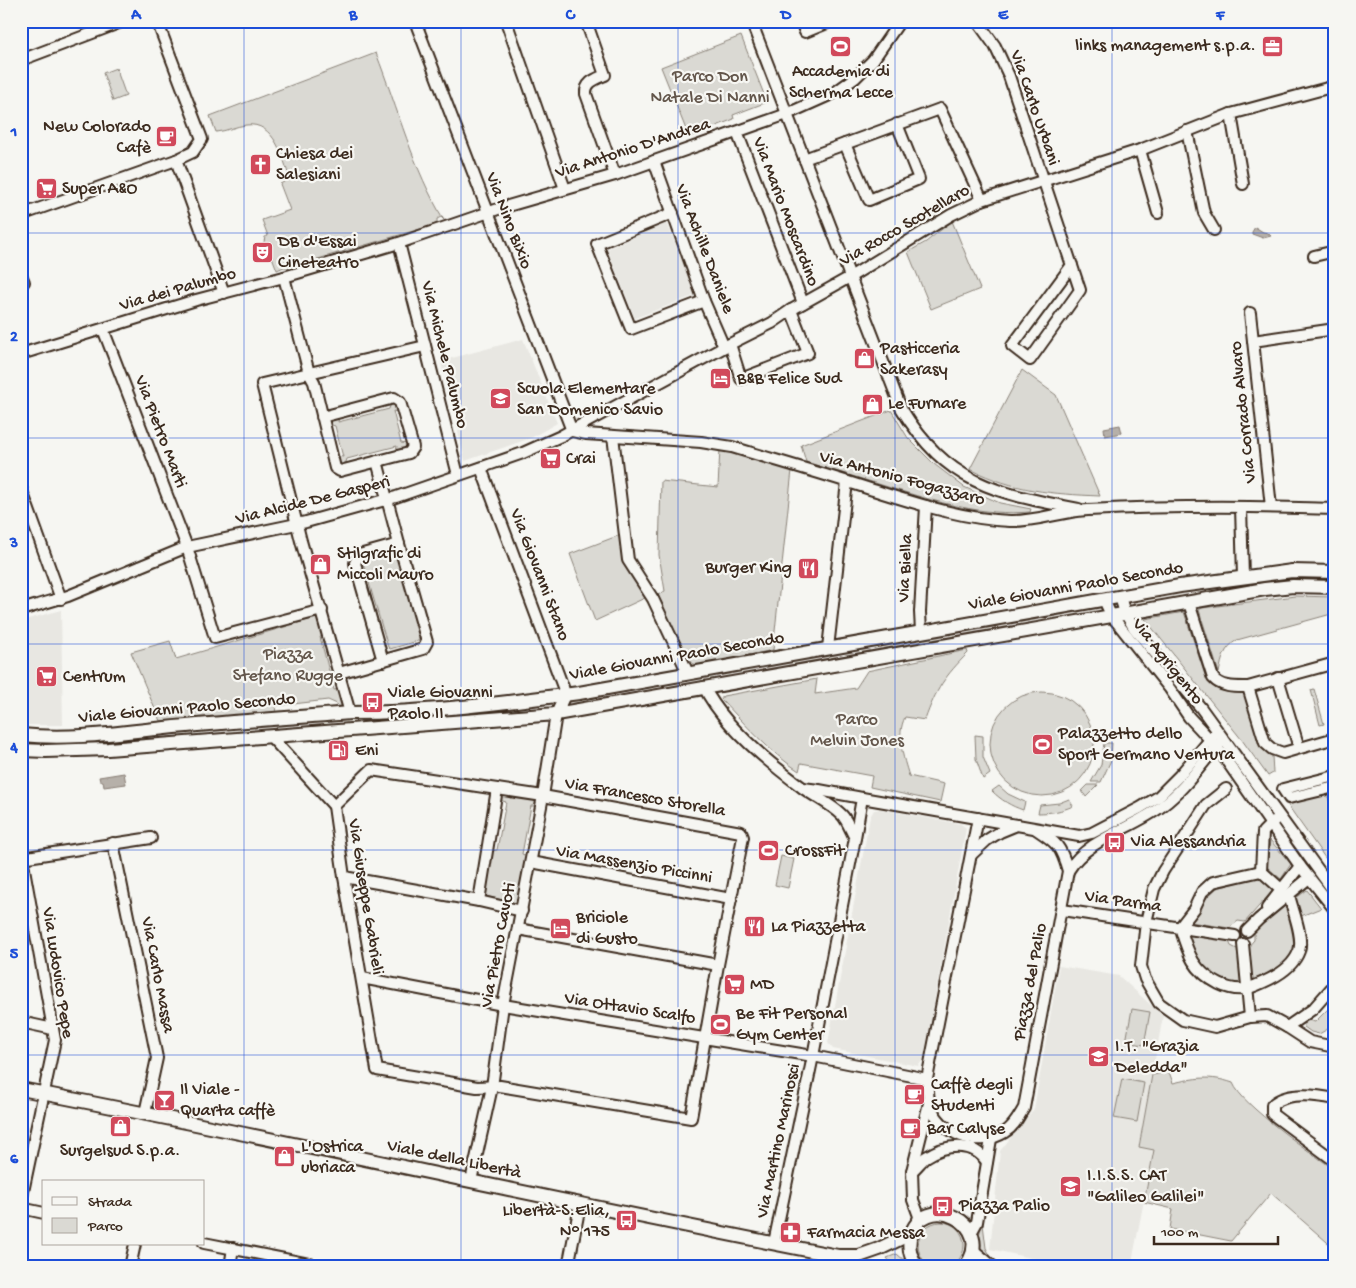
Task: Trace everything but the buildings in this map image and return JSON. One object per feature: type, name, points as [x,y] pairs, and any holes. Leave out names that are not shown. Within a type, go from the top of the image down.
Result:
[{"type":"main road","name":"Viale Giovanni Paolo Secondo","points":[[21,735],[59,738],[350,712],[372,713],[497,704],[565,695],[1243,577],[1292,571],[1335,572]]},
{"type":"main road","name":"Viale Giovanni Paolo Secondo","points":[[21,750],[108,749],[556,714],[1265,589],[1293,586],[1335,587]]},
{"type":"main road","points":[[350,712],[352,730]]},
{"type":"main road","points":[[107,734],[108,749]]},
{"type":"main road","name":"Viale della Libertà","points":[[21,1089],[145,1113],[580,1205],[838,1256],[859,1256],[879,1250],[898,1249],[914,1262]]},
{"type":"main road","name":"Viale della Libertà","points":[[879,1250],[914,1229],[925,1217],[935,1214],[957,1217],[971,1233]]},
{"type":"main road","name":"Viale della Libertà","points":[[914,1229],[909,1243],[914,1262]]},
{"type":"main road","points":[[965,1267],[973,1251],[971,1233]]},
{"type":"main road","points":[[973,1251],[992,1267]]},
{"type":"street","points":[[21,60],[124,21]]},
{"type":"street","points":[[21,216],[176,160],[193,152],[202,139],[157,21]]},
{"type":"street","name":"Via Nino Bixio","points":[[415,21],[572,431]]},
{"type":"street","points":[[506,21],[565,189]]},
{"type":"street","points":[[586,21],[605,75],[589,83],[586,94],[615,175]]},
{"type":"street","points":[[751,21],[901,408],[914,428],[928,446],[943,460],[964,475],[983,485],[1005,494],[1084,510]]},
{"type":"street","points":[[801,21],[805,32],[832,21]]},
{"type":"street","name":"Via Antonio D'Andrea","points":[[488,212],[615,175],[787,114],[834,93],[855,78],[873,60],[900,21]]},
{"type":"street","name":"Via Carlo Urbani","points":[[977,21],[995,46],[1009,76],[1042,181],[1072,265],[1080,290],[1030,360],[1012,346],[1072,265]]},
{"type":"street","name":"Via Rocco Scotellaro","points":[[572,431],[772,323],[951,215],[982,200],[1140,150],[1231,114],[1335,86]]},
{"type":"street","points":[[804,159],[940,108],[982,200]]},
{"type":"street","points":[[1231,114],[1242,184]]},
{"type":"street","points":[[845,144],[868,200],[919,179],[897,124]]},
{"type":"street","points":[[1187,131],[1204,213],[1214,230]]},
{"type":"street","name":"Via Mario Moscardino","points":[[737,132],[803,303]]},
{"type":"street","points":[[1140,150],[1158,213]]},
{"type":"street","points":[[176,160],[224,294]]},
{"type":"street","name":"Via Achille Daniele","points":[[654,161],[704,301],[742,379],[808,353],[791,310]]},
{"type":"street","name":"Via dei Palumbo","points":[[21,354],[399,243],[488,212]]},
{"type":"street","points":[[673,213],[597,244],[631,329],[704,301]]},
{"type":"street","name":"Via Michele Palumbo","points":[[399,243],[458,475]]},
{"type":"street","points":[[1314,256],[1335,251]]},
{"type":"street","points":[[284,277],[309,374],[314,382],[322,417],[335,468],[340,471],[408,453],[413,447],[400,402],[394,398],[322,417]]},
{"type":"street","name":"Via Corrado Alvaro","points":[[1250,313],[1271,507]]},
{"type":"street","name":"Via Pietro Marti","points":[[103,329],[187,547],[215,638],[322,610]]},
{"type":"street","points":[[1253,341],[1335,329]]},
{"type":"street","points":[[350,712],[297,525],[262,384],[425,346]]},
{"type":"street","points":[[572,431],[613,436],[628,560],[653,599],[688,673]]},
{"type":"street","name":"Via Alcide De Gasperi","points":[[21,610],[61,599],[187,547],[297,525],[386,499],[523,453],[572,431]]},
{"type":"street","name":"Via Antonio Fogazzaro","points":[[613,436],[701,442],[732,447],[926,506],[973,518],[1011,521],[1036,520],[1084,510],[1147,507],[1271,507],[1335,510]]},
{"type":"street","points":[[340,673],[423,649],[427,642],[377,461]]},
{"type":"street","name":"Via Giovanni Stano","points":[[481,468],[565,695]]},
{"type":"street","points":[[828,648],[847,482]]},
{"type":"street","points":[[21,488],[61,599]]},
{"type":"street","points":[[1036,501],[1042,508],[1041,514],[1036,520]]},
{"type":"street","name":"Via Biella","points":[[921,632],[920,612],[926,506]]},
{"type":"street","points":[[1241,507],[1243,577]]},
{"type":"street","points":[[383,661],[355,563],[359,556],[399,544]]},
{"type":"street","name":"Via Agrigento","points":[[1120,597],[1125,613],[1134,628],[1201,708],[1217,739],[1270,824],[1335,910]]},
{"type":"street","name":"Via Agrigento","points":[[1104,600],[1111,616],[1170,689],[1190,718],[1217,739],[1248,771],[1279,818],[1335,892]]},
{"type":"street","points":[[1189,603],[1213,678],[1224,685],[1248,686],[1335,663]]},
{"type":"street","points":[[1278,678],[1299,748]]},
{"type":"street","points":[[1248,686],[1265,743],[1272,749],[1283,753],[1335,738]]},
{"type":"street","points":[[704,687],[712,703],[735,729],[771,763],[842,815],[854,838]]},
{"type":"street","name":"Via Pietro Cavoti","points":[[471,1181],[492,1086],[503,1005],[531,862],[556,714],[565,695]]},
{"type":"street","points":[[271,737],[334,806]]},
{"type":"street","points":[[803,788],[1079,836],[1092,833],[1140,808],[1158,796],[1217,739]]},
{"type":"street","points":[[1068,871],[1084,850],[1144,818],[1164,805],[1180,790],[1217,739]]},
{"type":"street","name":"Via Giuseppe Gabrieli","points":[[492,1086],[477,1087],[377,1070],[344,877],[334,806],[371,770],[543,796]]},
{"type":"street","points":[[479,901],[497,789]]},
{"type":"street","points":[[1226,789],[1206,805],[1163,871],[1154,890],[1146,922],[1141,966],[1145,979],[1159,1003],[1183,1020],[1215,1027],[1250,1017],[1267,1016],[1310,1042],[1335,1047]]},
{"type":"street","name":"Via Francesco Storella","points":[[543,796],[741,832],[743,837],[731,899]]},
{"type":"street","name":"Via Martino Marinosci","points":[[774,1243],[813,1056],[862,798]]},
{"type":"street","points":[[971,1233],[977,1222],[992,1139],[973,1139],[957,1135],[937,1120],[929,1104],[927,1079],[978,818]]},
{"type":"street","points":[[1261,872],[1263,832],[1279,818]]},
{"type":"street","points":[[971,856],[987,840],[1017,825]]},
{"type":"street","points":[[1036,829],[1054,841],[1063,854],[1068,871]]},
{"type":"street","points":[[21,858],[151,838]]},
{"type":"street","name":"Via Carlo Massa","points":[[113,844],[157,1058],[145,1113]]},
{"type":"street","name":"Via Ludovico Pepe","points":[[21,858],[55,1040],[21,1201]]},
{"type":"street","name":"Via Massenzio Piccinni","points":[[531,862],[731,899]]},
{"type":"street","points":[[1247,931],[1285,892],[1300,866]]},
{"type":"street","name":"Piazza del Palio","points":[[992,1139],[1007,1132],[1024,1108],[1068,871]]},
{"type":"street","points":[[1261,872],[1285,892],[1300,940],[1299,950],[1294,961],[1285,971],[1247,989],[1238,990],[1224,987],[1210,980],[1197,968],[1188,952],[1180,927],[1194,909],[1202,892],[1213,882],[1261,872]]},
{"type":"street","points":[[344,877],[522,910]]},
{"type":"street","points":[[1285,892],[1309,878]]},
{"type":"street","points":[[492,1086],[690,1118],[731,899]]},
{"type":"street","name":"Via Parma","points":[[1062,910],[1235,936]]},
{"type":"street","points":[[518,929],[718,965]]},
{"type":"street","points":[[1239,930],[1247,931],[1250,938],[1248,942],[1243,944],[1237,942],[1235,936],[1239,930]]},
{"type":"street","points":[[1243,944],[1250,1017]]},
{"type":"street","name":"Via Ottavio Scalfo","points":[[362,978],[503,1005],[813,1056],[927,1079]]},
{"type":"street","points":[[1287,1028],[1313,1009],[1335,984]]},
{"type":"street","points":[[21,1022],[53,1029]]},
{"type":"street","points":[[1335,1099],[1318,1096],[1298,1096],[1278,1100],[1272,1105],[1272,1114],[1335,1161]]},
{"type":"street","points":[[914,1229],[919,1216],[913,1200],[912,1171],[929,1104]]},
{"type":"street","points":[[912,1171],[926,1157],[955,1144],[958,1140],[957,1135]]},
{"type":"street","points":[[950,1147],[971,1148],[981,1153],[987,1162]]},
{"type":"street","points":[[568,1267],[580,1205]]},
{"type":"street","points":[[21,1208],[42,1213]]},
{"type":"street","points":[[205,1243],[325,1267]]},
{"type":"street","points":[[130,1267],[135,1246]]},
{"type":"street","points":[[230,1267],[233,1248]]},
{"type":"shaded area","points":[[667,223],[696,295],[635,318],[607,249]]},
{"type":"shaded area","points":[[1255,227],[1271,236],[1263,238],[1252,234]]},
{"type":"shaded area","name":"Scuola Elementare San Domenico Savio","points":[[523,339],[557,423],[531,438],[465,461],[458,432],[461,427],[448,375],[443,372],[441,361]]},
{"type":"shaded area","points":[[1120,425],[1122,433],[1105,436],[1104,428]]},
{"type":"shaded area","points":[[61,610],[63,725],[21,725],[21,621]]},
{"type":"shaded area","points":[[124,773],[126,784],[104,787],[103,781],[100,781],[99,777]]},
{"type":"shaded area","points":[[879,809],[961,824],[966,828],[924,1059],[918,1066],[833,1049],[828,1043],[870,817],[874,810]]},
{"type":"shaded area","points":[[1059,966],[1119,976],[1163,1016],[1139,1146],[1154,1149],[1131,1267],[1071,1267],[990,1249],[1000,1151],[1034,1109]]},
{"type":"green space","name":"Parco Don Natale Di Nanni","points":[[741,36],[767,102],[733,115],[734,119],[689,137],[661,67]]},
{"type":"green space","points":[[376,53],[423,180],[444,220],[441,217],[437,219],[437,224],[277,270],[269,249],[264,251],[265,237],[268,236],[262,220],[290,210],[280,184],[290,179],[281,152],[271,135],[264,129],[256,125],[246,125],[216,132],[210,116]]},
{"type":"green space","points":[[116,68],[126,96],[113,101],[103,73]]},
{"type":"green space","points":[[952,221],[980,289],[931,309],[908,252],[926,242]]},
{"type":"green space","points":[[1022,370],[1056,395],[1100,496],[1065,494],[1018,487],[970,469]]},
{"type":"green space","points":[[391,403],[396,403],[399,412],[393,411],[401,443],[407,444],[407,447],[396,452],[397,446],[347,459],[345,465],[339,464],[337,456],[343,457],[335,426],[329,424],[329,420],[339,417],[338,422],[389,409]]},
{"type":"green space","points":[[891,410],[908,438],[934,464],[964,487],[1000,503],[1031,509],[1030,512],[994,512],[960,507],[806,462],[801,445]]},
{"type":"green space","points":[[720,449],[746,455],[792,470],[773,650],[699,666],[692,663],[673,630],[658,595],[665,591],[659,555],[661,481],[718,487]]},
{"type":"green space","points":[[620,535],[647,597],[595,621],[570,554]]},
{"type":"green space","points":[[397,552],[421,640],[390,649],[363,563],[365,560]]},
{"type":"green space","points":[[1295,596],[1335,597],[1335,613],[1237,640],[1229,646],[1224,654],[1219,673],[1199,610],[1202,608]]},
{"type":"green space","points":[[1184,612],[1206,678],[1214,687],[1222,691],[1245,693],[1260,745],[1272,756],[1273,773],[1268,776],[1242,740],[1145,619]]},
{"type":"green space","name":"Piazza Stefano Rugge","points":[[318,618],[324,635],[320,637],[334,690],[339,689],[343,705],[339,707],[328,700],[275,706],[276,713],[160,721],[131,652],[170,641],[176,659]]},
{"type":"green space","name":"Parco Melvin Jones","points":[[967,650],[968,653],[942,684],[925,720],[905,717],[902,724],[903,754],[909,776],[944,784],[940,802],[870,787],[872,776],[801,763],[799,771],[767,746],[721,699],[723,696],[817,679],[815,694],[856,688],[867,671]]},
{"type":"green space","points":[[1314,689],[1324,724],[1320,725],[1311,690]]},
{"type":"green space","name":"Palazzetto dello Sport Germano Ventura","points":[[1042,692],[1062,696],[1071,700],[1079,707],[1086,715],[1090,724],[1094,744],[1090,764],[1086,773],[1079,781],[1071,788],[1062,792],[1042,796],[1022,792],[1013,788],[1005,781],[998,773],[994,764],[990,744],[994,724],[998,715],[1005,707],[1013,700],[1022,696]]},
{"type":"green space","points":[[975,735],[983,736],[983,757],[990,774],[983,779],[976,759]]},
{"type":"green space","points":[[1104,743],[1112,743],[1111,760],[1101,782],[1091,782],[1101,765]]},
{"type":"green space","points":[[1088,785],[1098,785],[1086,797],[1082,791]]},
{"type":"green space","points":[[999,786],[1008,794],[1025,802],[1023,810],[1014,807],[992,791]]},
{"type":"green space","points":[[1327,793],[1335,822],[1335,872],[1287,804]]},
{"type":"green space","points":[[502,794],[537,801],[535,806],[531,806],[522,854],[527,856],[519,902],[516,903],[485,896],[491,851],[497,850],[506,802],[500,800]]},
{"type":"green space","points":[[1069,799],[1073,806],[1047,813],[1038,813],[1040,805],[1059,803]]},
{"type":"green space","points":[[1270,840],[1291,864],[1281,879],[1267,867]]},
{"type":"green space","points":[[781,856],[794,859],[788,888],[775,885]]},
{"type":"green space","points":[[1259,877],[1273,890],[1245,922],[1238,921],[1229,928],[1190,922],[1208,896],[1217,888]]},
{"type":"green space","points":[[1307,890],[1321,908],[1301,916],[1296,898]]},
{"type":"green space","points":[[1287,901],[1294,925],[1296,948],[1292,956],[1280,968],[1250,985],[1247,948],[1254,940],[1254,931]]},
{"type":"green space","points":[[1185,932],[1228,939],[1231,946],[1239,950],[1243,985],[1219,980],[1204,969],[1194,953]]},
{"type":"green space","points":[[1335,1002],[1335,1025],[1319,1034],[1311,1032],[1304,1027],[1308,1020],[1315,1022]]},
{"type":"green space","points":[[1132,1009],[1150,1012],[1144,1045],[1126,1042]]},
{"type":"green space","points":[[1169,1072],[1173,1083],[1203,1078],[1225,1080],[1233,1083],[1239,1093],[1263,1116],[1335,1170],[1335,1249],[1271,1193],[1231,1241],[1170,1229],[1173,1209],[1144,1202],[1154,1150],[1139,1147],[1152,1075]]},
{"type":"green space","points":[[1122,1079],[1144,1083],[1137,1122],[1114,1118]]},
{"type":"green space","points":[[941,1222],[954,1226],[960,1232],[964,1245],[960,1258],[954,1264],[941,1268],[928,1264],[922,1258],[918,1245],[922,1232],[928,1226]]},
{"type":"green space","points":[[983,1224],[986,1248],[994,1262],[980,1245],[979,1236]]},
{"type":"green space","points":[[897,1254],[905,1261],[906,1267],[894,1267],[887,1258]]},
{"type":"place","name":"links management s.p.a.","points":[[1272,46]]},
{"type":"place","name":"Accademia di Scherma Lecce","points":[[841,47]]},
{"type":"place","name":"New Colorado Cafè","points":[[167,137]]},
{"type":"place","name":"Chiesa dei Salesiani","points":[[260,164]]},
{"type":"place","name":"Super A&O","points":[[46,189]]},
{"type":"place","name":"DB d'Essai Cineteatro","points":[[262,252]]},
{"type":"place","name":"Pasticceria Sakerasy","points":[[864,359]]},
{"type":"place","name":"B&B Felice Sud","points":[[721,379]]},
{"type":"place","name":"Scuola Elementare San Domenico Savio","points":[[501,399]]},
{"type":"place","name":"Le Furnare","points":[[872,404]]},
{"type":"place","name":"Crai","points":[[550,459]]},
{"type":"place","name":"Stilgrafic di Miccoli Mauro","points":[[321,564]]},
{"type":"place","name":"Burger King","points":[[808,568]]},
{"type":"place","name":"Centrum","points":[[47,677]]},
{"type":"place","name":"Viale Giovanni Paolo II","points":[[372,703]]},
{"type":"place","name":"Palazzetto dello Sport Germano Ventura","points":[[1042,744]]},
{"type":"place","name":"Eni","points":[[339,751]]},
{"type":"place","name":"Via Alessandria","points":[[1115,842]]},
{"type":"place","name":"CrossFit","points":[[769,851]]},
{"type":"place","name":"La Piazzetta","points":[[755,927]]},
{"type":"place","name":"Briciole di Gusto","points":[[560,928]]},
{"type":"place","name":"MD","points":[[734,985]]},
{"type":"place","name":"Be Fit Personal Gym Center","points":[[720,1024]]},
{"type":"place","name":"I.T. \"Grazia Deledda\"","points":[[1099,1057]]},
{"type":"place","name":"Caffè degli Studenti","points":[[915,1095]]},
{"type":"place","name":"Il Viale - Quarta caffè","points":[[164,1100]]},
{"type":"place","name":"Surgelsud S.p.a.","points":[[120,1126]]},
{"type":"place","name":"Bar Calyse","points":[[911,1129]]},
{"type":"place","name":"L'Ostrica ubriaca","points":[[285,1157]]},
{"type":"place","name":"I.I.S.S. CAT \"Galileo Galilei\"","points":[[1071,1186]]},
{"type":"place","name":"Piazza Palio","points":[[943,1206]]},
{"type":"place","name":"Libertà-S.Elia, N° 175","points":[[626,1221]]},
{"type":"place","name":"Farmacia Messa","points":[[791,1233]]}]
